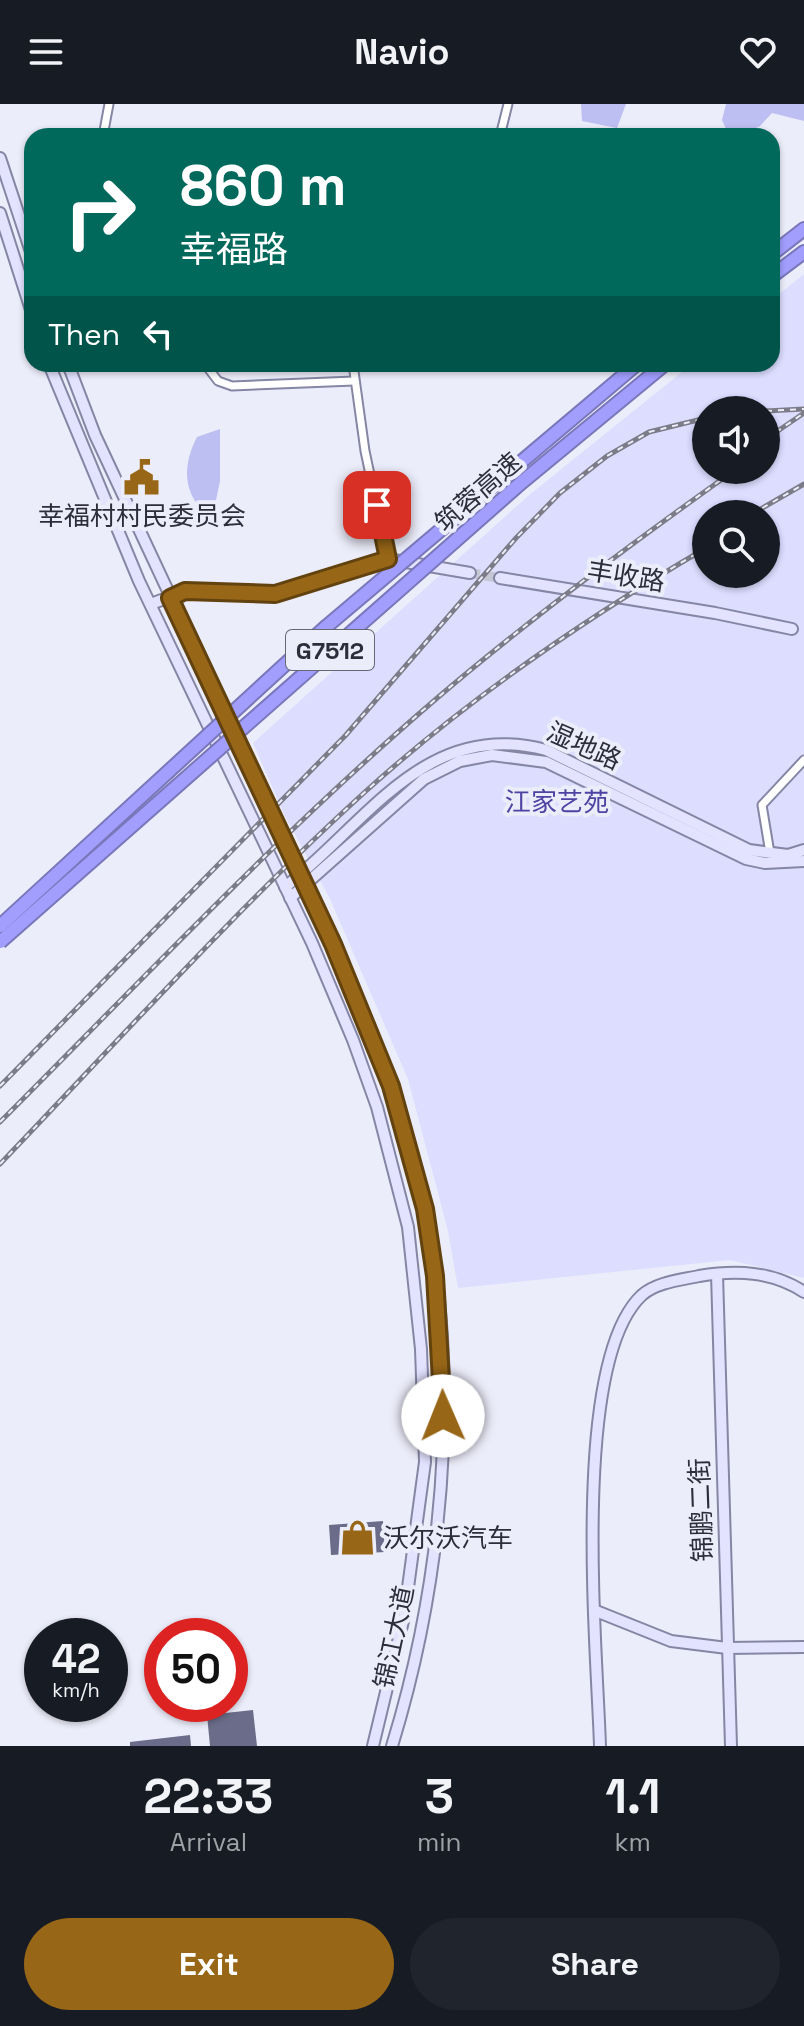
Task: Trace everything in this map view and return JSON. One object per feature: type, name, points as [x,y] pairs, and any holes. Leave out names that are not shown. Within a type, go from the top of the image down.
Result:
[{"type":"highway","points":[[780,248],[804,229]]},
{"type":"highway","points":[[780,270],[804,252]]},
{"type":"highway","name":"筑蓉高速","points":[[0,926],[327,626],[628,372]]},
{"type":"highway","name":"筑蓉高速","points":[[0,942],[522,482],[655,372]]},
{"type":"main road","points":[[0,158],[24,231]]},
{"type":"main road","points":[[0,213],[24,288]]},
{"type":"main road","name":"锦江大道","points":[[52,372],[70,423],[151,604],[353,1040],[377,1107],[408,1227],[415,1278],[425,1424],[420,1513],[404,1617],[373,1746]]},
{"type":"main road","name":"锦江大道","points":[[71,372],[95,435],[369,1027],[391,1086],[425,1209],[435,1276],[443,1441],[439,1514],[422,1617],[392,1746]]},
{"type":"main road","points":[[151,604],[185,591],[275,594],[388,559],[470,573]]},
{"type":"main road","name":"丰收路","points":[[500,578],[715,613],[792,629]]},
{"type":"main road","name":"湿地路","points":[[287,892],[424,779],[477,756],[511,755],[546,762],[611,787],[749,850],[804,861]]},
{"type":"main road","name":"湿地路","points":[[770,856],[804,850]]},
{"type":"main road","points":[[600,1746],[593,1455],[611,1357],[624,1320],[643,1294],[668,1282],[717,1274],[764,1273],[804,1292]]},
{"type":"main road","name":"锦鹏二街","points":[[717,1274],[731,1746]]},
{"type":"main road","points":[[596,1611],[671,1641],[727,1648],[804,1647]]},
{"type":"street","points":[[104,128],[109,104]]},
{"type":"street","points":[[502,128],[508,104]]},
{"type":"street","points":[[211,372],[218,381],[232,386],[354,381]]},
{"type":"street","points":[[353,372],[388,559]]},
{"type":"street","points":[[770,856],[762,805],[804,760]]},
{"type":"green space","name":"江家艺苑","points":[[804,274],[804,1278],[730,1260],[458,1288],[448,1231],[408,1079],[330,899],[285,816],[253,743],[528,496],[682,372],[780,372],[780,294]]},
{"type":"shaded area","points":[[581,104],[626,104],[617,128],[582,121]]},
{"type":"shaded area","points":[[726,104],[804,104],[804,121],[772,113],[756,128],[726,128],[722,120]]},
{"type":"shaded area","points":[[220,429],[220,481],[212,519],[190,492],[187,471],[197,437]]},
{"type":"building","name":"沃尔沃汽车","points":[[383,1521],[385,1552],[331,1555],[329,1525]]},
{"type":"building","points":[[253,1710],[257,1746],[210,1746],[208,1722],[248,1722],[248,1711]]},
{"type":"building","points":[[190,1735],[191,1746],[130,1746],[130,1742]]},
{"type":"tunnel","points":[[470,573],[500,578]]},
{"type":"railway","points":[[780,410],[804,409]]},
{"type":"railway","points":[[780,429],[804,413]]},
{"type":"railway","points":[[0,1086],[345,736],[516,538],[560,493],[607,456],[649,432],[692,421]]},
{"type":"railway","points":[[0,1122],[214,906],[379,749],[546,610],[716,484]]},
{"type":"railway","points":[[776,500],[804,484]]},
{"type":"railway","points":[[0,1164],[271,881],[366,791],[446,724],[530,661],[617,602],[692,556]]},
{"type":"place","name":"幸福村村民委员会","points":[[142,477]]},
{"type":"place","name":"沃尔沃汽车","points":[[357,1538]]},
{"type":"route","points":[[377,505],[388,559],[275,594],[185,591],[170,598],[333,944],[391,1086],[425,1209],[440,1329],[443,1416]]}]
